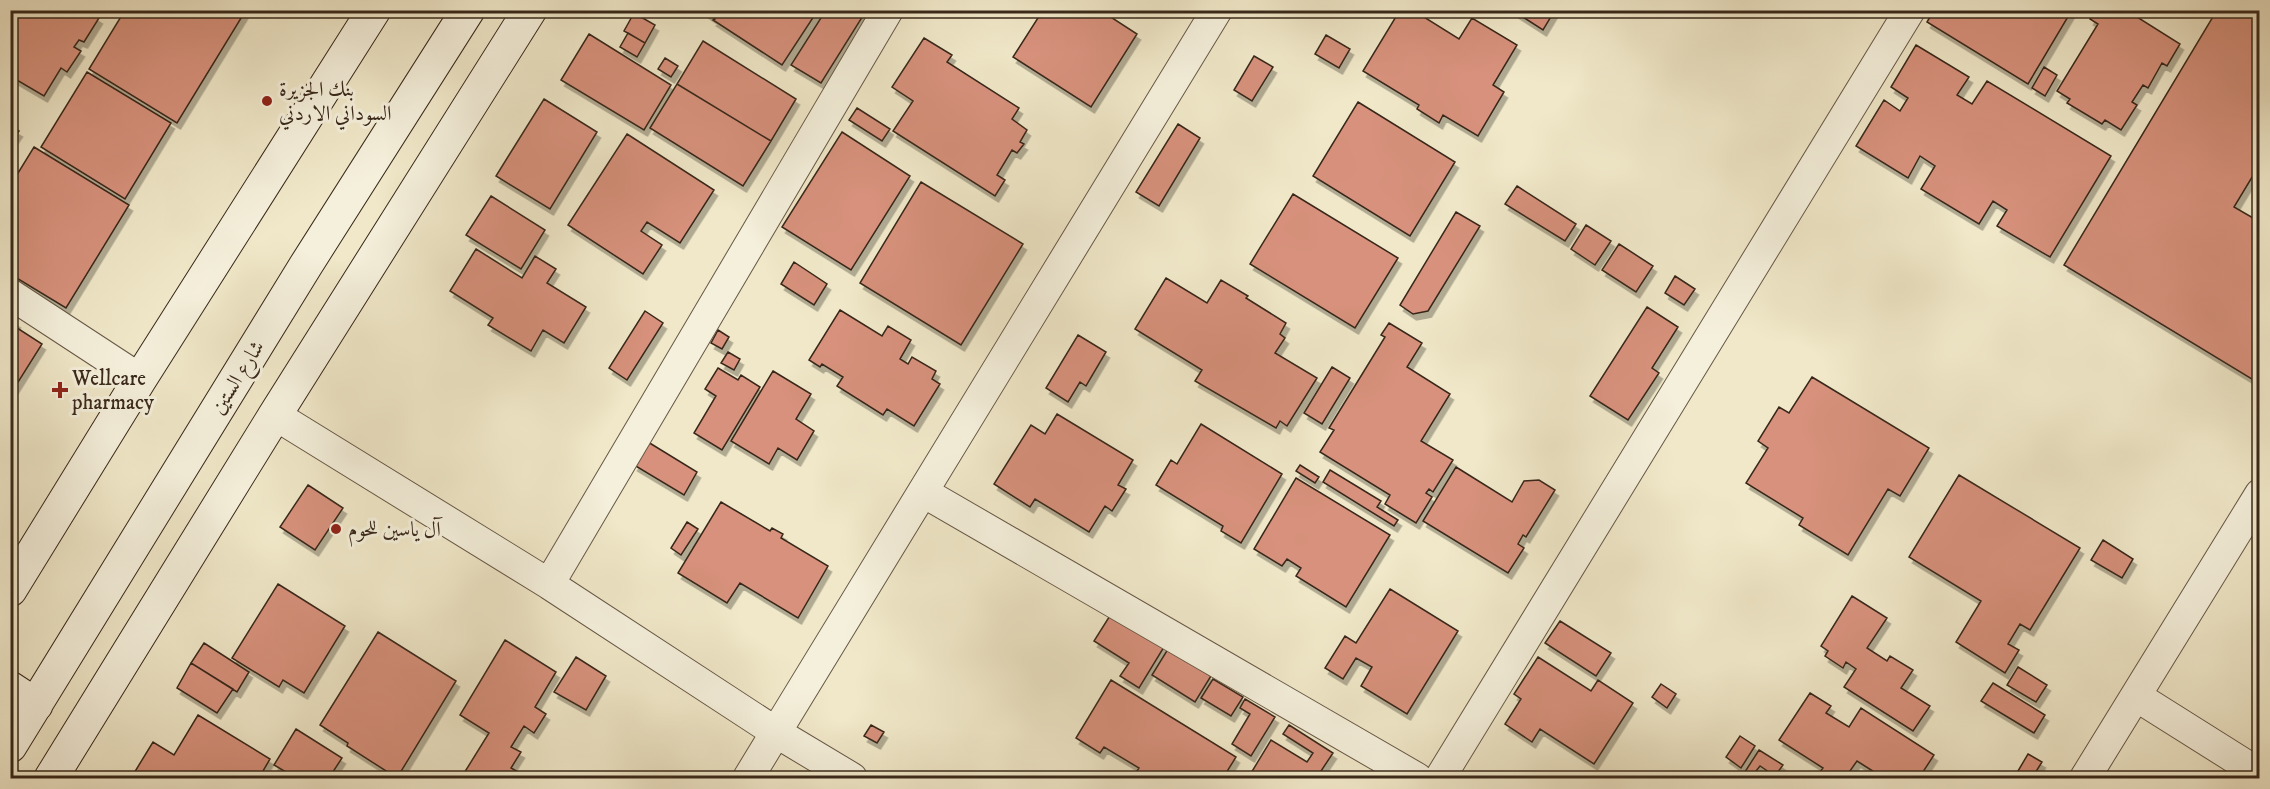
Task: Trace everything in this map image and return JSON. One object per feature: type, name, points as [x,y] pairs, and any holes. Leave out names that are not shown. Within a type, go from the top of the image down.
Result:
[{"type":"main road","points":[[10,590],[140,379],[374,10]]},
{"type":"main road","name":"شارع الستين","points":[[10,746],[23,696],[306,266],[468,10]]},
{"type":"main road","points":[[51,778],[275,415],[530,10]]},
{"type":"street","points":[[549,584],[888,10]]},
{"type":"street","points":[[748,778],[1217,10]]},
{"type":"street","points":[[1440,778],[1910,10]]},
{"type":"street","points":[[10,294],[140,379]]},
{"type":"street","points":[[275,415],[549,584],[777,733],[852,778]]},
{"type":"street","points":[[923,492],[1418,778]]},
{"type":"street","points":[[2085,778],[2259,494]]},
{"type":"street","points":[[2136,696],[2259,774]]},
{"type":"building","points":[[15,10],[86,10],[99,18],[84,42],[79,40],[74,47],[81,51],[67,72],[61,68],[44,96],[10,76],[10,17]]},
{"type":"building","points":[[125,10],[246,10],[177,123],[89,69]]},
{"type":"building","points":[[702,10],[818,10],[782,65],[713,20],[715,19]]},
{"type":"building","points":[[826,10],[866,11],[821,83],[791,65]]},
{"type":"building","points":[[1043,10],[1100,10],[1137,34],[1091,107],[1013,57]]},
{"type":"building","points":[[1400,10],[1421,10],[1419,14],[1459,39],[1472,18],[1517,45],[1493,85],[1504,92],[1478,136],[1443,115],[1439,123],[1417,109],[1419,105],[1363,71]]},
{"type":"building","points":[[1512,10],[1555,10],[1543,30]]},
{"type":"building","points":[[1934,10],[2072,10],[2028,84],[1927,22]]},
{"type":"building","points":[[2095,10],[2126,10],[2180,44],[2167,66],[2162,63],[2148,88],[2143,85],[2132,102],[2137,105],[2121,130],[2105,120],[2102,124],[2067,103],[2070,99],[2057,91],[2098,24],[2090,19]]},
{"type":"building","points":[[2217,10],[2247,10],[2260,18],[2260,164],[2234,207],[2260,222],[2260,384],[2064,265]]},
{"type":"building","points":[[634,13],[655,25],[645,43],[624,31]]},
{"type":"building","points":[[628,33],[645,43],[637,57],[620,47]]},
{"type":"building","points":[[589,34],[671,85],[644,130],[561,80]]},
{"type":"building","points":[[1326,35],[1350,49],[1339,68],[1315,54]]},
{"type":"building","points":[[924,38],[952,55],[947,62],[1019,108],[1012,119],[1027,130],[1020,142],[1024,144],[1017,153],[1012,150],[997,175],[1005,180],[995,196],[893,131],[913,101],[892,87]]},
{"type":"building","points":[[703,41],[796,99],[771,141],[677,84]]},
{"type":"building","points":[[1916,45],[1969,77],[1957,95],[1972,104],[1987,81],[2111,156],[2050,257],[1997,226],[2007,210],[1993,201],[1979,224],[1921,189],[1935,166],[1920,156],[1908,178],[1856,146],[1884,100],[1900,111],[1908,98],[1891,87]]},
{"type":"building","points":[[1254,56],[1273,67],[1252,101],[1234,90]]},
{"type":"building","points":[[665,58],[678,66],[671,77],[658,69]]},
{"type":"building","points":[[2044,67],[2057,75],[2045,96],[2032,88]]},
{"type":"building","points":[[87,72],[171,123],[125,199],[41,147]]},
{"type":"building","points":[[677,84],[771,141],[743,186],[650,128]]},
{"type":"building","points":[[544,99],[597,132],[550,209],[496,176]]},
{"type":"building","points":[[1358,102],[1455,162],[1410,236],[1313,176]]},
{"type":"building","points":[[857,108],[890,129],[882,141],[849,120]]},
{"type":"building","points":[[1178,124],[1200,138],[1159,206],[1136,192]]},
{"type":"building","points":[[10,126],[19,131],[10,144]]},
{"type":"building","points":[[842,132],[910,176],[851,270],[782,227]]},
{"type":"building","points":[[627,134],[714,190],[680,243],[647,222],[641,231],[662,245],[643,274],[568,225]]},
{"type":"building","points":[[34,147],[129,205],[66,308],[10,274],[10,186]]},
{"type":"building","points":[[921,182],[1023,244],[961,345],[860,283]]},
{"type":"building","points":[[1517,186],[1576,224],[1565,241],[1505,204]]},
{"type":"building","points":[[1293,194],[1398,258],[1355,328],[1250,264]]},
{"type":"building","points":[[491,196],[545,230],[521,269],[466,235]]},
{"type":"building","points":[[1456,212],[1480,226],[1428,311],[1413,314],[1400,305]]},
{"type":"building","points":[[1586,225],[1611,241],[1595,265],[1571,249]]},
{"type":"building","points":[[1619,244],[1653,266],[1636,292],[1602,270]]},
{"type":"building","points":[[476,249],[522,278],[535,256],[556,269],[547,283],[586,307],[564,343],[543,330],[531,351],[488,325],[493,318],[450,291]]},
{"type":"building","points":[[794,262],[827,284],[814,305],[781,284]]},
{"type":"building","points":[[1675,276],[1695,289],[1684,305],[1665,293]]},
{"type":"building","points":[[1166,278],[1207,303],[1221,280],[1286,323],[1280,334],[1285,338],[1275,353],[1317,378],[1287,426],[1280,421],[1276,428],[1195,381],[1202,370],[1135,329]]},
{"type":"building","points":[[1647,307],[1678,327],[1652,368],[1659,373],[1628,420],[1590,396]]},
{"type":"building","points":[[840,310],[882,336],[888,326],[911,340],[900,359],[908,364],[912,357],[936,371],[932,379],[940,384],[914,426],[887,409],[883,415],[837,386],[843,377],[822,364],[820,367],[809,360]]},
{"type":"building","points":[[645,311],[663,323],[627,380],[609,368]]},
{"type":"building","points":[[10,318],[17,322],[14,326],[42,344],[10,395]]},
{"type":"building","points":[[1389,323],[1422,343],[1407,367],[1450,394],[1421,441],[1453,460],[1433,492],[1429,489],[1426,493],[1432,497],[1416,523],[1385,504],[1390,495],[1320,452],[1334,430],[1329,428],[1385,337],[1381,335]]},
{"type":"building","points":[[718,330],[729,337],[722,349],[711,343]]},
{"type":"building","points":[[1078,335],[1106,352],[1086,386],[1080,382],[1068,402],[1046,388]]},
{"type":"building","points":[[728,352],[740,359],[734,370],[721,363]]},
{"type":"building","points":[[1332,367],[1350,378],[1322,424],[1304,413]]},
{"type":"building","points":[[718,368],[738,380],[741,375],[760,387],[722,450],[694,433],[716,396],[705,389]]},
{"type":"building","points":[[773,371],[811,394],[796,419],[814,431],[797,460],[778,448],[769,464],[731,441]]},
{"type":"building","points":[[1812,377],[1929,448],[1900,496],[1888,489],[1848,555],[1799,525],[1803,518],[1746,483],[1768,448],[1758,441],[1779,407],[1789,413]]},
{"type":"building","points":[[1057,414],[1133,460],[1118,485],[1126,489],[1112,511],[1105,506],[1089,532],[1035,499],[1030,507],[994,484],[1031,425],[1045,434]]},
{"type":"building","points":[[1201,424],[1282,474],[1241,543],[1221,531],[1223,526],[1156,485],[1171,460],[1177,464]]},
{"type":"building","points":[[648,442],[697,472],[684,495],[634,465]]},
{"type":"building","points":[[1300,465],[1319,477],[1315,483],[1296,471]]},
{"type":"building","points":[[1456,467],[1512,502],[1524,481],[1539,480],[1555,490],[1526,537],[1523,535],[1518,544],[1524,548],[1508,573],[1423,521]]},
{"type":"building","points":[[1330,470],[1381,501],[1377,507],[1398,520],[1394,526],[1323,482]]},
{"type":"building","points":[[1959,475],[2080,548],[2030,630],[2020,624],[2008,644],[2019,650],[2005,673],[1956,642],[1981,601],[1909,557]]},
{"type":"building","points":[[1296,478],[1390,535],[1346,607],[1296,576],[1301,568],[1287,559],[1282,566],[1254,549]]},
{"type":"building","points":[[308,485],[343,508],[315,550],[280,527]]},
{"type":"building","points":[[721,502],[770,531],[772,528],[783,534],[781,538],[828,566],[798,618],[740,583],[727,603],[678,573]]},
{"type":"building","points":[[687,522],[698,529],[681,555],[671,548]]},
{"type":"building","points":[[2103,540],[2133,559],[2122,578],[2091,560]]},
{"type":"building","points":[[278,584],[345,626],[304,693],[283,680],[279,687],[232,658]]},
{"type":"building","points":[[1390,589],[1458,631],[1407,714],[1361,686],[1372,667],[1356,658],[1343,679],[1325,668],[1345,636],[1356,643]]},
{"type":"building","points":[[1852,596],[1887,618],[1867,648],[1887,661],[1890,656],[1913,670],[1901,688],[1930,706],[1913,731],[1844,687],[1856,669],[1846,662],[1843,668],[1825,656],[1828,651],[1821,646]]},
{"type":"building","points":[[1111,614],[1164,647],[1139,688],[1120,676],[1129,663],[1094,641]]},
{"type":"building","points":[[1560,621],[1611,653],[1596,676],[1545,643]]},
{"type":"building","points":[[378,632],[456,681],[397,778],[347,746],[348,743],[320,725]]},
{"type":"building","points":[[505,640],[556,672],[535,707],[546,714],[534,733],[524,726],[511,747],[521,752],[511,768],[527,777],[461,778],[489,733],[460,715]]},
{"type":"building","points":[[204,643],[249,672],[237,692],[191,663]]},
{"type":"building","points":[[1168,649],[1211,676],[1195,702],[1152,675]]},
{"type":"building","points":[[576,657],[606,676],[586,710],[554,692]]},
{"type":"building","points":[[1538,657],[1591,691],[1598,680],[1633,703],[1594,764],[1540,729],[1532,742],[1505,724],[1521,699],[1514,694]]},
{"type":"building","points":[[191,663],[233,689],[217,713],[177,688]]},
{"type":"building","points":[[2018,667],[2047,685],[2036,702],[2007,685]]},
{"type":"building","points":[[1213,679],[1243,697],[1231,716],[1201,698]]},
{"type":"building","points":[[1111,680],[1236,757],[1223,778],[1142,778],[1135,774],[1139,768],[1104,747],[1100,753],[1076,738]]},
{"type":"building","points":[[1993,683],[2045,715],[2034,733],[1981,701]]},
{"type":"building","points":[[1661,684],[1676,694],[1667,708],[1652,697]]},
{"type":"building","points":[[1810,693],[1831,706],[1826,713],[1849,727],[1861,708],[1934,755],[1919,778],[1876,778],[1879,775],[1857,761],[1845,778],[1828,778],[1819,773],[1823,768],[1779,740]]},
{"type":"building","points":[[1245,699],[1275,717],[1251,756],[1232,744],[1250,714],[1240,708]]},
{"type":"building","points":[[198,715],[270,759],[259,778],[131,778],[153,742],[174,755]]},
{"type":"building","points":[[871,725],[884,732],[877,743],[864,736]]},
{"type":"building","points":[[1289,725],[1333,753],[1321,771],[1333,778],[1248,778],[1271,740],[1307,762],[1313,753],[1283,734]]},
{"type":"building","points":[[296,729],[342,758],[329,778],[296,778],[274,765]]},
{"type":"building","points":[[1740,736],[1755,746],[1741,768],[1726,757]]},
{"type":"building","points":[[1759,750],[1783,765],[1775,776],[1760,766],[1756,771],[1763,775],[1760,778],[1741,778]]},
{"type":"building","points":[[2028,754],[2042,762],[2032,778],[2018,771]]},
{"type":"place","name":"بنك الجزيرة السوداني الاردني","points":[[267,101]]},
{"type":"place","name":"Wellcare pharmacy","points":[[60,390]]},
{"type":"place","name":"آل ياسين للحوم","points":[[336,529]]}]
